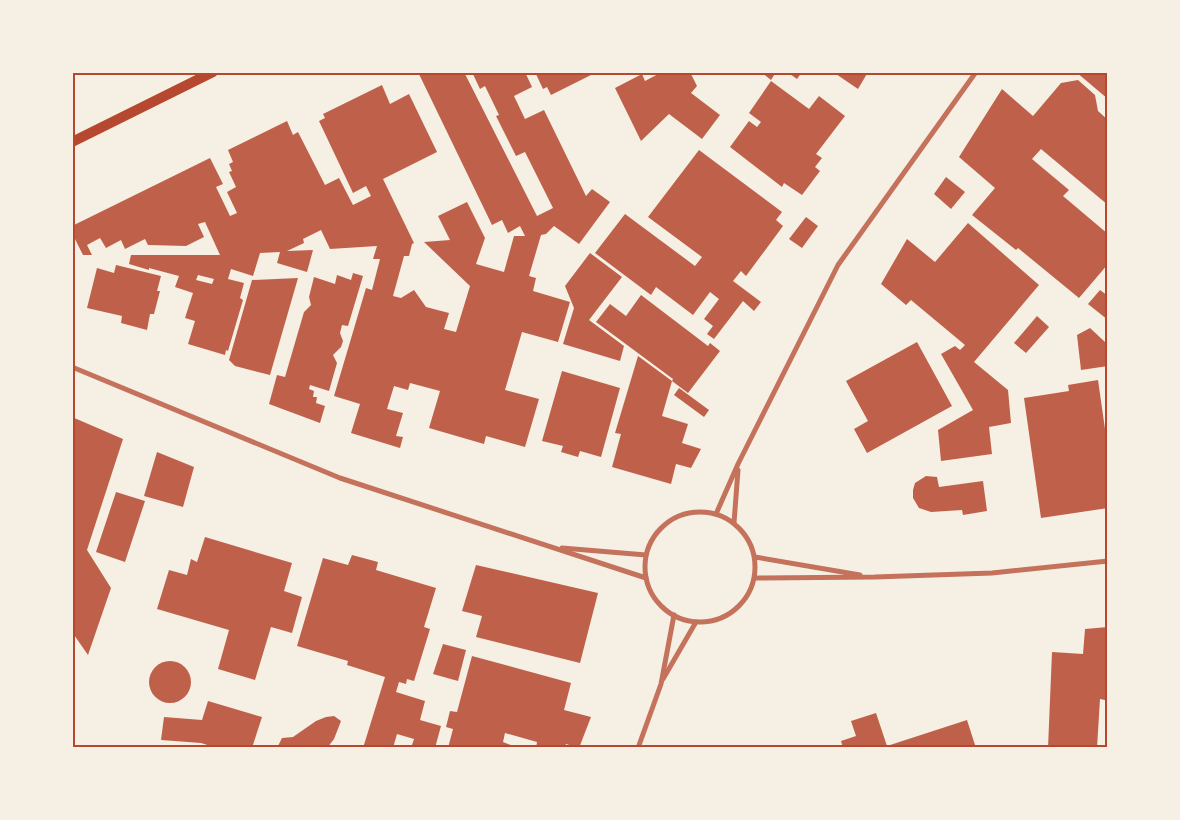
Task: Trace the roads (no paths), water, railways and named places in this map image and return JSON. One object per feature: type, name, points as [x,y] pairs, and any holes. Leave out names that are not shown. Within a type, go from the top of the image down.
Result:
[{"type":"main road","points":[[72,142],[213,72]]},
{"type":"street","points":[[716,514],[738,464],[838,265],[976,72]]},
{"type":"street","points":[[72,367],[340,478],[646,578]]},
{"type":"street","points":[[734,523],[738,464]]},
{"type":"street","points":[[693,512],[716,514],[734,523],[748,538],[755,557],[755,578],[747,596],[734,611],[716,620],[696,622],[674,615],[661,606],[651,593],[646,578],[646,555],[656,534],[672,520],[693,512]]},
{"type":"street","points":[[552,547],[646,555]]},
{"type":"street","points":[[755,557],[875,578]]},
{"type":"street","points":[[755,578],[875,578],[992,573],[1108,561]]},
{"type":"street","points":[[638,748],[661,684],[674,615]]},
{"type":"street","points":[[661,684],[696,622]]}]
